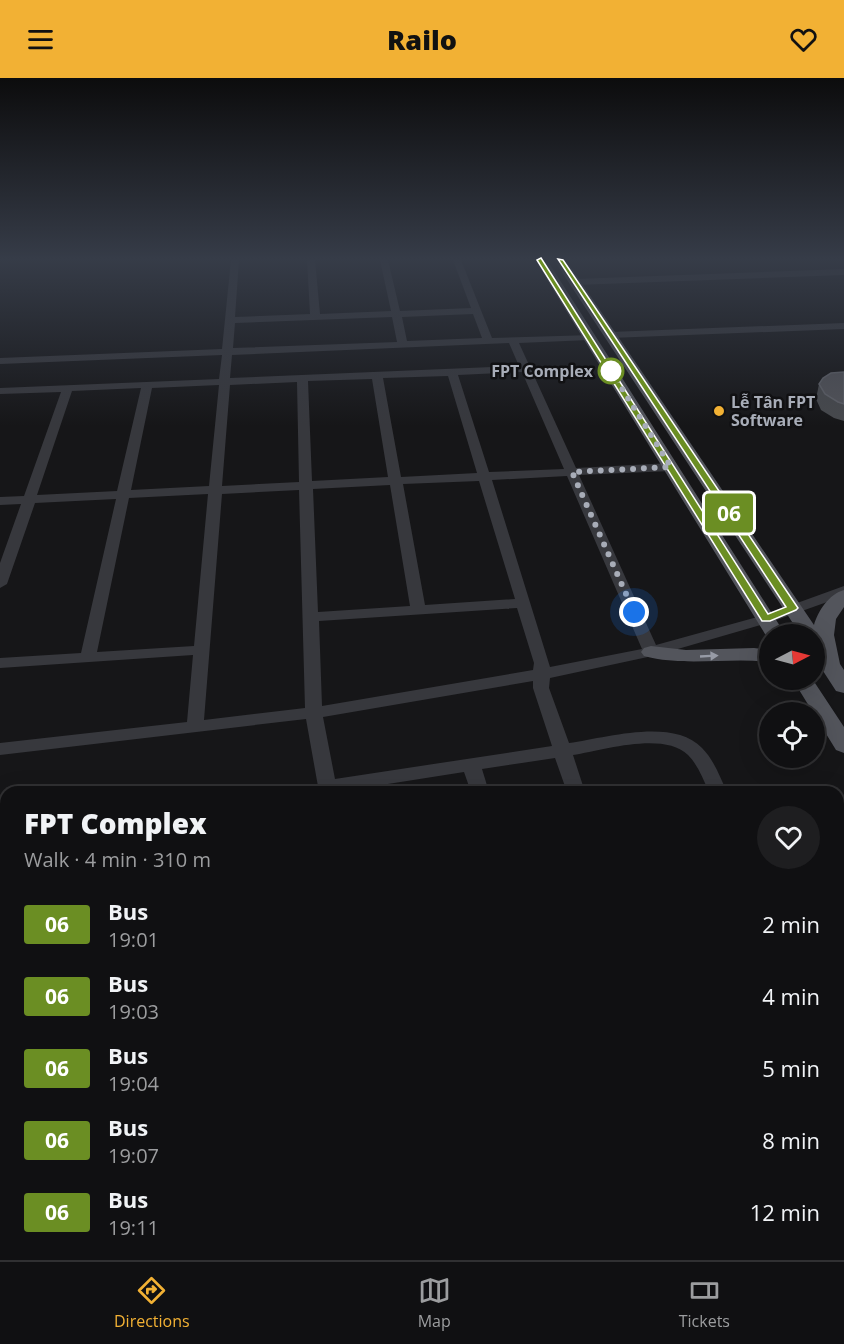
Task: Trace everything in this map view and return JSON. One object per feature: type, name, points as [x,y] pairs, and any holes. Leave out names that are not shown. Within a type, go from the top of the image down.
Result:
[{"type":"main road","points":[[576,315],[769,624]]},
{"type":"main road","points":[[597,315],[803,624]]},
{"type":"main road","points":[[830,664],[824,643],[823,624],[831,609],[844,596]]},
{"type":"main road","points":[[651,652],[686,657],[759,655]]},
{"type":"main road","points":[[825,657],[844,686]]},
{"type":"main road","points":[[809,690],[844,745]]},
{"type":"street","points":[[195,728],[230,315]]},
{"type":"street","points":[[230,320],[365,315]]},
{"type":"street","points":[[396,315],[403,345]]},
{"type":"street","points":[[478,315],[488,342]]},
{"type":"street","points":[[610,335],[844,326]]},
{"type":"street","points":[[1,363],[590,337]]},
{"type":"street","points":[[513,340],[651,652]]},
{"type":"street","points":[[0,391],[526,369]]},
{"type":"street","points":[[452,372],[542,663],[541,688],[574,786]]},
{"type":"street","points":[[377,375],[418,610]]},
{"type":"street","points":[[302,378],[314,712],[326,786]]},
{"type":"street","points":[[88,657],[147,385]]},
{"type":"street","points":[[0,584],[68,388]]},
{"type":"street","points":[[0,501],[671,467]]},
{"type":"street","points":[[774,624],[792,608],[844,591]]},
{"type":"street","points":[[311,616],[523,603]]},
{"type":"street","points":[[0,749],[195,728],[314,712],[542,674],[759,630]]},
{"type":"street","points":[[0,663],[202,650]]},
{"type":"street","points":[[350,786],[649,737],[676,739],[689,745],[699,753],[715,786]]},
{"type":"street","points":[[471,765],[478,786]]},
{"type":"building","points":[[844,372],[844,404],[825,394],[819,384],[831,373]]},
{"type":"bus line","name":"06","points":[[576,315],[766,619],[792,608],[597,315]]},
{"type":"place","name":"FPT Complex","points":[[611,371]]},
{"type":"place","name":"Lễ Tân FPT Software","points":[[719,411]]},
{"type":"route","points":[[611,371],[671,467],[572,472],[634,612]]}]
